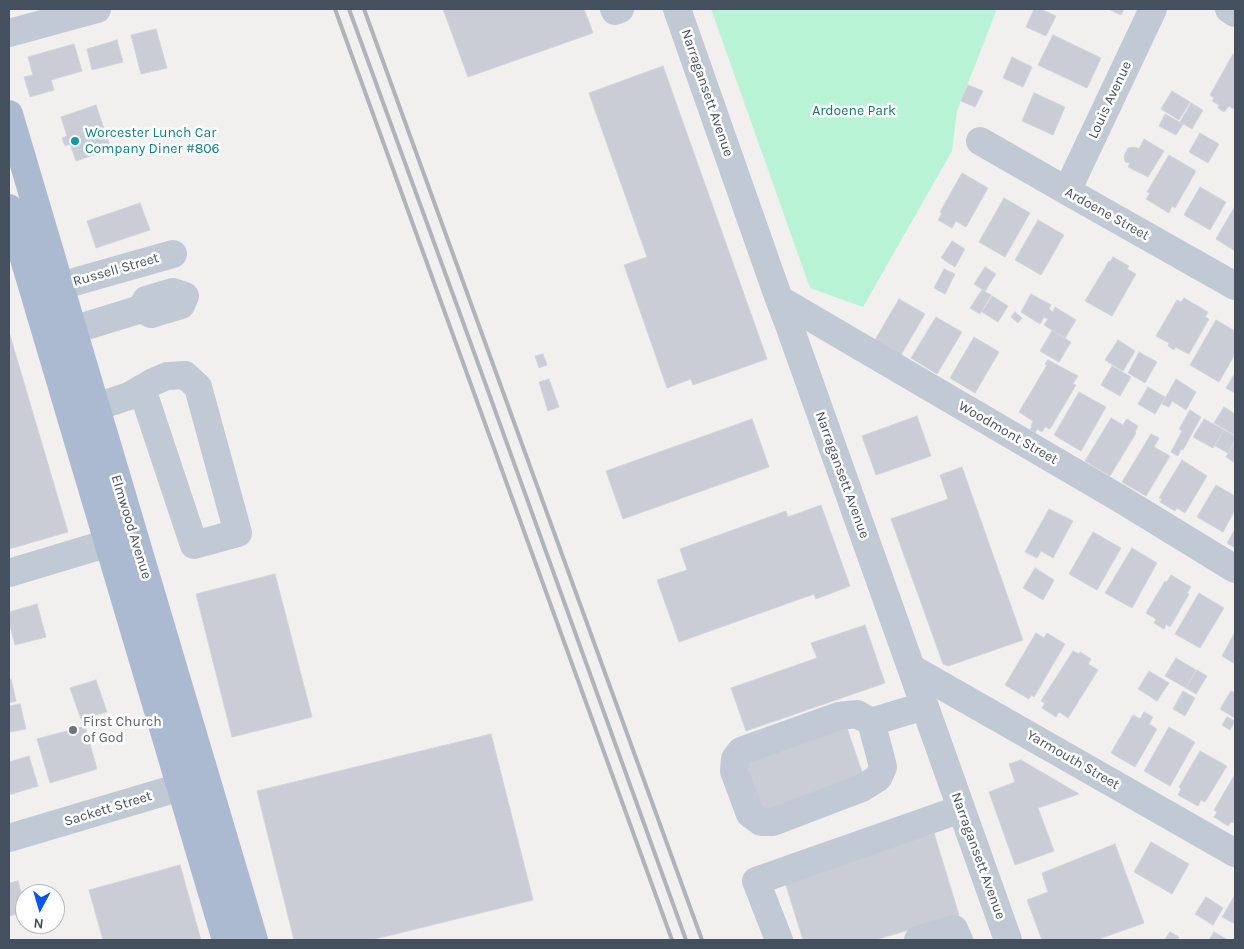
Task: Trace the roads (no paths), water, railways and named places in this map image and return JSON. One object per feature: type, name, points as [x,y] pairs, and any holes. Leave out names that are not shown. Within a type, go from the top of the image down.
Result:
[{"type":"main road","name":"Elmwood Avenue","points":[[9,114],[254,940]]},
{"type":"main road","name":"Elmwood Avenue","points":[[9,208],[226,940]]},
{"type":"street","points":[[9,33],[97,9]]},
{"type":"street","points":[[614,9],[615,11],[620,9]]},
{"type":"street","name":"Narragansett Avenue","points":[[677,9],[1008,940]]},
{"type":"street","name":"Louis Avenue","points":[[1066,191],[1153,9]]},
{"type":"street","points":[[1229,9],[1235,12]]},
{"type":"street","name":"Ardoene Street","points":[[980,141],[1235,286]]},
{"type":"street","name":"Russell Street","points":[[60,286],[173,254]]},
{"type":"street","name":"Woodmont Street","points":[[779,299],[1124,501],[1235,569]]},
{"type":"street","points":[[73,330],[141,309]]},
{"type":"street","points":[[96,407],[129,396],[153,382],[167,376],[186,375],[198,387],[238,534],[194,545],[142,389]]},
{"type":"street","points":[[9,573],[134,535]]},
{"type":"street","name":"Yarmouth Street","points":[[911,668],[1235,853]]},
{"type":"street","points":[[870,722],[882,767],[878,778],[862,788],[773,822],[762,822],[750,814],[734,771],[735,759],[741,751],[839,716],[857,714],[870,722],[924,706]]},
{"type":"street","name":"Sackett Street","points":[[9,838],[207,779]]},
{"type":"street","points":[[779,940],[756,881],[961,809]]},
{"type":"street","points":[[918,940],[954,929],[958,940]]},
{"type":"railway","points":[[335,9],[672,940]]},
{"type":"railway","points":[[349,9],[686,940]]},
{"type":"railway","points":[[364,9],[702,940]]},
{"type":"place","name":"Worcester Lunch Car Company Diner #806","points":[[75,141]]},
{"type":"place","name":"First Church of God","points":[[73,730]]},
{"type":"park label","name":"Ardoene Park","points":[[854,111]]}]
